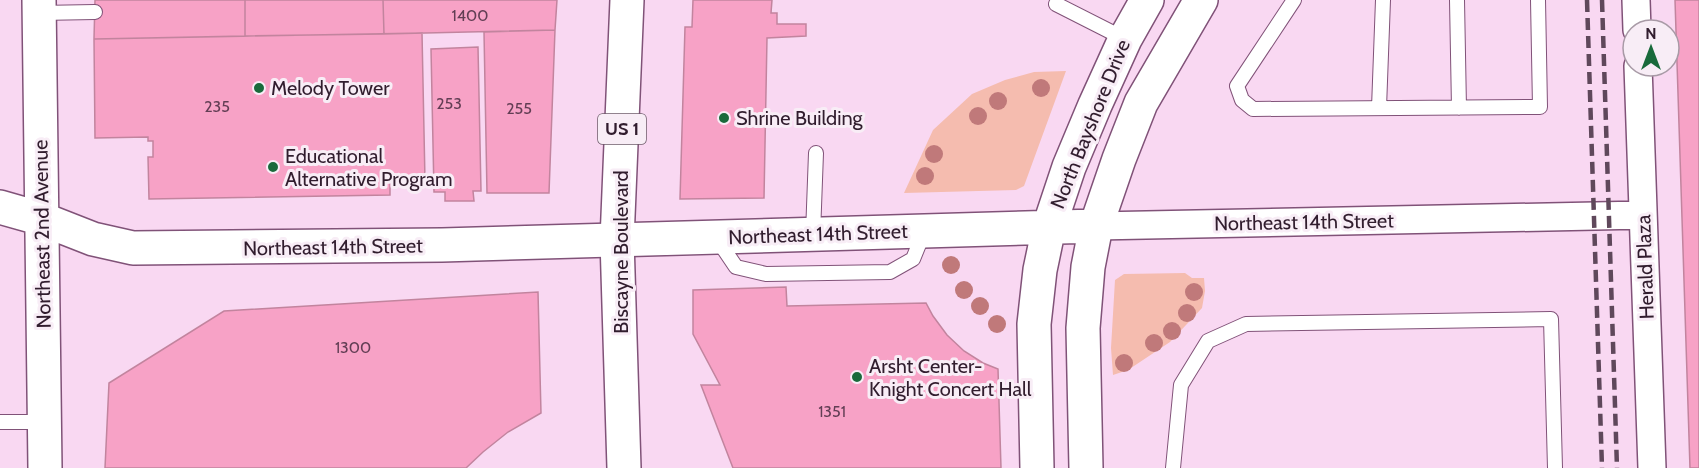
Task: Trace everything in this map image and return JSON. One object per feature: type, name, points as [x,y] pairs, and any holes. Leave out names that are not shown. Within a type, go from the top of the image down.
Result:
[{"type":"street","name":"Biscayne Boulevard","points":[[624,468],[617,240],[627,0]]},
{"type":"street","name":"North Bayshore Drive","points":[[1037,468],[1034,324],[1048,227],[1069,166],[1125,39],[1147,0]]},
{"type":"street","name":"North Bayshore Drive","points":[[1086,468],[1083,328],[1088,267],[1096,226],[1141,103],[1200,0]]},
{"type":"street","points":[[1636,0],[1637,18]]},
{"type":"street","name":"Northeast 2nd Avenue","points":[[39,6],[45,468]]},
{"type":"street","name":"Herald Plaza","points":[[1638,78],[1652,468]]},
{"type":"street","name":"Northeast 14th Street","points":[[0,207],[42,219],[93,239],[133,248],[442,245],[1048,227],[1644,215]]},
{"type":"lane","points":[[1294,0],[1237,86],[1242,100],[1253,110],[1540,107],[1538,0]]},
{"type":"lane","points":[[1379,108],[1383,0]]},
{"type":"lane","points":[[1456,0],[1459,108]]},
{"type":"lane","points":[[1056,4],[1125,39]]},
{"type":"lane","points":[[39,6],[95,12]]},
{"type":"lane","points":[[813,234],[816,153]]},
{"type":"lane","points":[[716,237],[736,267],[766,274],[890,272],[913,259],[924,231]]},
{"type":"lane","points":[[1173,468],[1181,386],[1208,341],[1246,324],[1551,319],[1556,468]]},
{"type":"lane","points":[[0,422],[45,422]]},
{"type":"shaded area","points":[[1066,71],[1024,186],[1016,190],[904,193],[933,130],[972,94],[1005,80],[1034,72]]},
{"type":"shaded area","points":[[1185,273],[1192,278],[1204,278],[1205,291],[1202,308],[1170,342],[1128,370],[1113,375],[1111,348],[1115,280],[1124,274]]},
{"type":"building","points":[[95,0],[245,0],[245,36],[94,39]]},
{"type":"building","points":[[245,0],[383,0],[384,34],[245,36]]},
{"type":"building","points":[[383,0],[557,0],[555,30],[384,34]]},
{"type":"building","name":"Shrine Building","points":[[693,0],[772,0],[771,13],[777,13],[777,24],[806,24],[806,36],[767,38],[764,198],[680,199],[685,27],[692,27]]},
{"type":"building","points":[[1675,0],[1699,0],[1699,468],[1690,468],[1678,78],[1681,78],[1681,18],[1676,18]]},
{"type":"building","points":[[555,30],[549,193],[487,193],[484,32]]},
{"type":"building","name":"Melody Tower","points":[[422,33],[425,181],[390,181],[390,195],[149,199],[148,157],[153,157],[153,141],[148,141],[148,137],[95,138],[94,39]]},
{"type":"building","points":[[478,47],[481,191],[473,191],[474,201],[445,201],[445,192],[434,192],[431,49]]},
{"type":"building","name":"Arsht Center- Knight Concert Hall","points":[[786,287],[787,306],[926,303],[947,335],[964,351],[998,369],[1001,468],[733,468],[701,385],[720,385],[693,334],[693,290]]},
{"type":"building","points":[[538,292],[541,413],[508,432],[466,468],[105,468],[109,383],[224,311]]},
{"type":"railway","points":[[1587,0],[1602,468]]},
{"type":"railway","points":[[1602,0],[1617,468]]},
{"type":"place","name":"Melody Tower","points":[[259,88]]},
{"type":"place","name":"Shrine Building","points":[[724,118]]},
{"type":"place","name":"Educational Alternative Program","points":[[273,167]]},
{"type":"place","name":"Arsht Center- Knight Concert Hall","points":[[857,377]]}]
